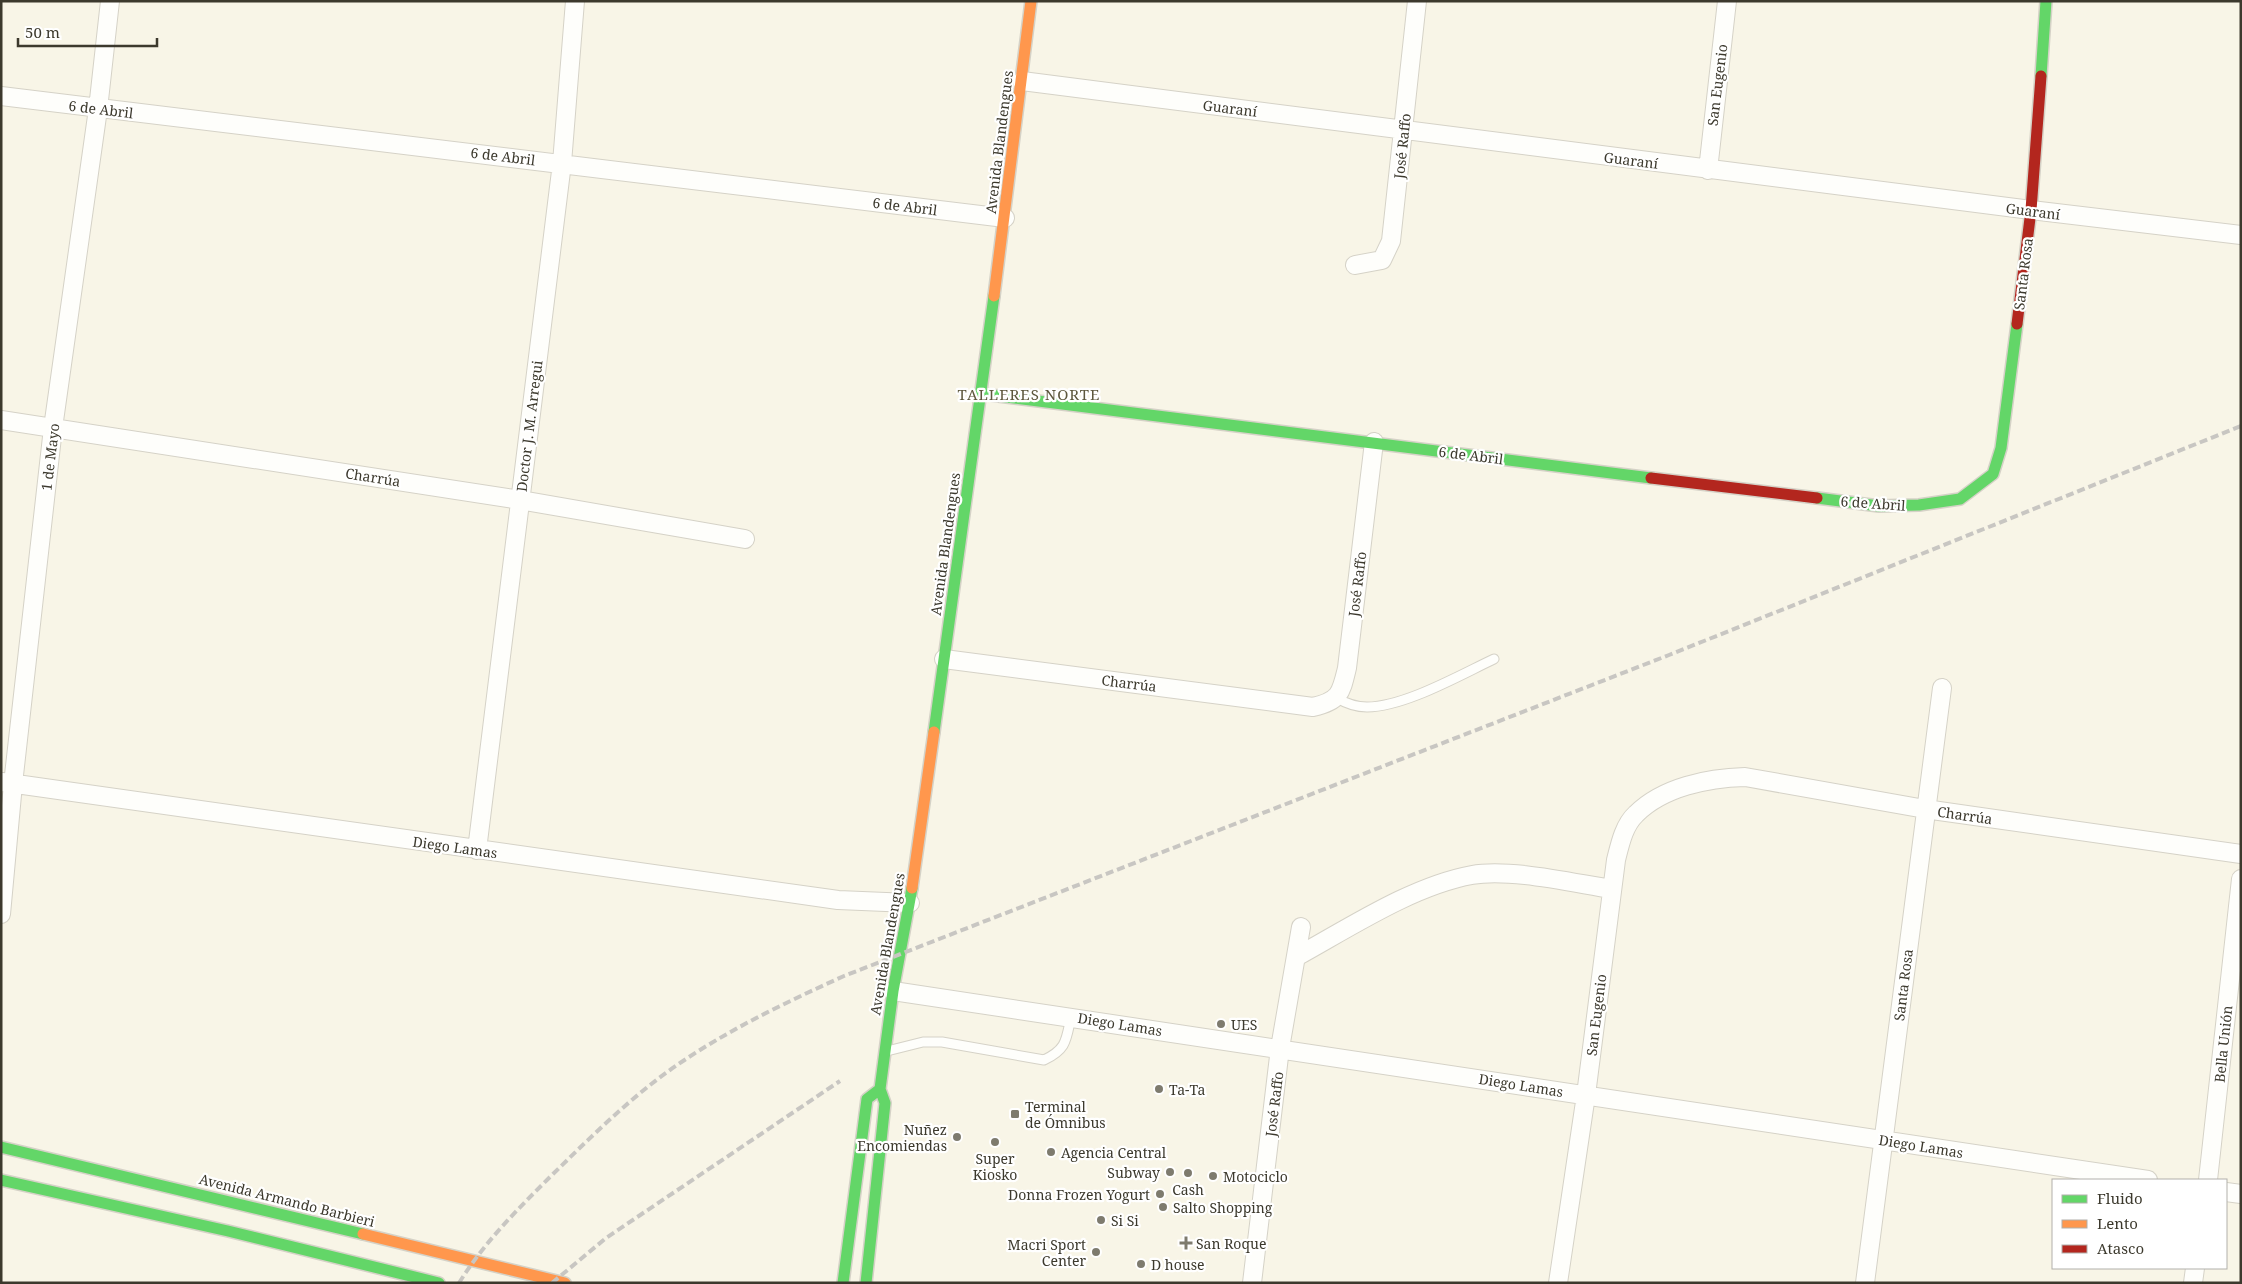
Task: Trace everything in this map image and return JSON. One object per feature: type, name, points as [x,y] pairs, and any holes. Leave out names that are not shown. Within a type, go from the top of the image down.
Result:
[{"type":"street","name":"1 de Mayo","points":[[1,914],[7,783],[53,428],[98,109],[110,1]]},
{"type":"street","name":"Doctor J. M. Arregui","points":[[477,850],[562,163],[576,1]]},
{"type":"street","name":"Avenida Blandengues","points":[[866,1283],[885,1103],[880,1088],[893,990],[910,903],[982,394],[1022,81],[1030,1]]},
{"type":"street","name":"José Raffo","points":[[1355,265],[1382,260],[1391,242],[1417,1]]},
{"type":"street","name":"San Eugenio","points":[[1708,170],[1727,1]]},
{"type":"street","name":"Santa Rosa","points":[[1960,499],[1993,474],[2001,448],[2031,210],[2046,1]]},
{"type":"street","name":"Guaraní","points":[[1022,81],[1708,170],[2241,235]]},
{"type":"street","name":"6 de Abril","points":[[1,96],[1005,218]]},
{"type":"street","name":"6 de Abril","points":[[982,394],[1879,506],[1919,505],[1960,499]]},
{"type":"street","name":"Charrúa","points":[[1,420],[520,500],[744,539]]},
{"type":"street","name":"José Raffo","points":[[1337,698],[1343,688],[1347,668],[1374,442]]},
{"type":"street","name":"Charrúa","points":[[944,659],[1313,707],[1328,704],[1337,698]]},
{"type":"street","name":"Santa Rosa","points":[[1865,1283],[1942,688]]},
{"type":"street","name":"Charrúa","points":[[1692,785],[1719,778],[1745,778],[1925,810],[2241,854]]},
{"type":"street","name":"Diego Lamas","points":[[7,783],[838,900],[910,903]]},
{"type":"street","name":"San Eugenio","points":[[1558,1283],[1586,1095],[1612,889],[1621,837],[1635,814],[1658,797],[1692,785]]},
{"type":"street","points":[[1296,957],[1412,895],[1473,875],[1511,874],[1612,889]]},
{"type":"street","name":"Bella Unión","points":[[2208,1179],[2241,879]]},
{"type":"street","name":"José Raffo","points":[[1252,1283],[1280,1048],[1301,927]]},
{"type":"street","name":"Diego Lamas","points":[[893,990],[2141,1179]]},
{"type":"street","name":"Avenida Blandengues","points":[[843,1283],[867,1099],[880,1088]]},
{"type":"street","name":"Avenida Armando Barbieri","points":[[1,1147],[565,1283]]},
{"type":"street","points":[[1,1180],[228,1231],[439,1283]]},
{"type":"street","points":[[2227,1192],[2241,1194]]},
{"type":"street","points":[[2193,1283],[2195,1269]]},
{"type":"lane","points":[[1337,698],[1356,706],[1381,705],[1426,690],[1494,658]]},
{"type":"lane","points":[[885,1052],[922,1042],[942,1042],[1044,1060],[1058,1053],[1066,1043],[1071,1017]]},
{"type":"railway","points":[[459,1283],[491,1239],[515,1212],[633,1099],[668,1071],[705,1047],[783,1005],[844,976],[1669,655],[2241,426]]},
{"type":"railway","points":[[552,1283],[606,1238],[840,1081]]},
{"type":"traffic: fast","points":[[2041,76],[2046,1]]},
{"type":"traffic: fast","points":[[934,732],[994,296]]},
{"type":"traffic: fast","points":[[1817,498],[1879,506],[1919,505],[1960,499],[1993,474],[2001,448],[2017,324]]},
{"type":"traffic: fast","points":[[982,394],[1651,478]]},
{"type":"traffic: fast","points":[[866,1283],[885,1103],[880,1089],[893,991],[912,888]]},
{"type":"traffic: fast","points":[[843,1283],[867,1099],[880,1089]]},
{"type":"traffic: fast","points":[[1,1147],[363,1234]]},
{"type":"traffic: fast","points":[[1,1180],[228,1231],[439,1283]]},
{"type":"traffic: slow","points":[[994,296],[1031,1]]},
{"type":"traffic: slow","points":[[912,888],[934,732]]},
{"type":"traffic: slow","points":[[363,1234],[565,1283]]},
{"type":"traffic: jam","points":[[2017,324],[2031,210],[2041,76]]},
{"type":"traffic: jam","points":[[1651,478],[1817,498]]},
{"type":"place","name":"UES","points":[[1221,1024]]},
{"type":"place","name":"Ta-Ta","points":[[1159,1089]]},
{"type":"place","name":"Terminal de Ómnibus","points":[[1015,1114]]},
{"type":"place","name":"Nuñez Encomiendas","points":[[957,1137]]},
{"type":"place","name":"Super Kiosko","points":[[995,1142]]},
{"type":"place","name":"Agencia Central","points":[[1051,1152]]},
{"type":"place","name":"Subway","points":[[1170,1172]]},
{"type":"place","name":"Cash","points":[[1188,1173]]},
{"type":"place","name":"Motociclo","points":[[1213,1176]]},
{"type":"place","name":"Donna Frozen Yogurt","points":[[1160,1194]]},
{"type":"place","name":"Salto Shopping","points":[[1163,1207]]},
{"type":"place","name":"Si Si","points":[[1101,1220]]},
{"type":"place","name":"San Roque","points":[[1186,1243]]},
{"type":"place","name":"Macri Sport Center","points":[[1096,1252]]},
{"type":"place","name":"D house","points":[[1141,1264]]},
{"type":"district","name":"TALLERES NORTE","points":[[1029,394]]}]
